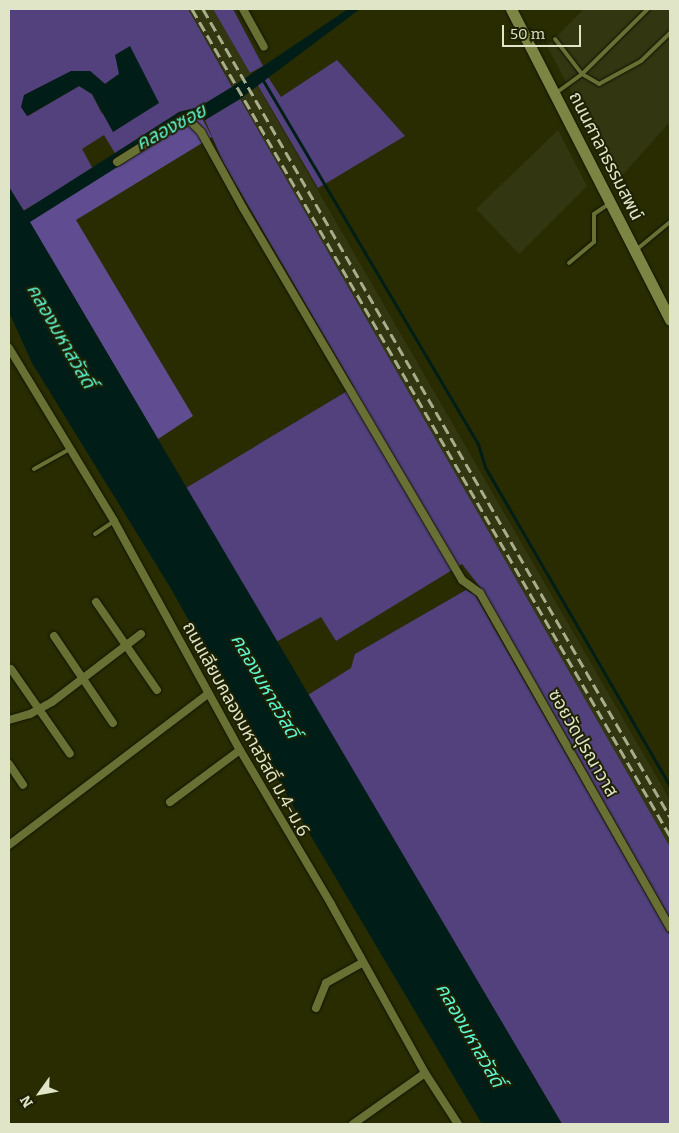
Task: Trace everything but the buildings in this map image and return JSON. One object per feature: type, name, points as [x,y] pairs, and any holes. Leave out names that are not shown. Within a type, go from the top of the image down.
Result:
[{"type":"street","points":[[242,9],[264,47]]},
{"type":"street","name":"ถนนศาลาธรรมสพน์","points":[[511,9],[670,320]]},
{"type":"street","name":"ซอยวัดปุรณาวาส","points":[[117,162],[181,122],[190,121],[201,132],[242,208],[462,580],[480,593],[670,928]]},
{"type":"street","name":"ถนนเลียบคลองมหาสวัสดิ์ ม.4-ม.6","points":[[9,348],[114,521],[208,694],[331,904],[424,1073],[458,1124]]},
{"type":"street","points":[[96,602],[157,690]]},
{"type":"street","points":[[9,720],[39,709],[141,634]]},
{"type":"street","points":[[54,636],[113,723]]},
{"type":"street","points":[[11,669],[70,754]]},
{"type":"street","points":[[9,845],[208,694]]},
{"type":"street","points":[[170,802],[240,750]]},
{"type":"street","points":[[9,764],[23,784]]},
{"type":"street","points":[[316,1008],[326,983],[362,963]]},
{"type":"street","points":[[353,1124],[424,1073]]},
{"type":"lane","points":[[554,94],[582,74],[648,9]]},
{"type":"lane","points":[[555,40],[582,74],[594,83],[606,82],[641,61],[670,32]]},
{"type":"lane","points":[[569,263],[594,242],[594,214],[610,203]]},
{"type":"lane","points":[[634,251],[670,222]]},
{"type":"lane","points":[[34,469],[70,449]]},
{"type":"lane","points":[[95,534],[114,521]]},
{"type":"shaded area","points":[[9,9],[188,9],[232,87],[199,107],[179,112],[116,155],[104,135],[82,149],[93,169],[23,211],[9,187]],"holes":[[[90,71],[105,84],[119,74],[102,114],[92,94],[79,86],[28,116],[21,107]]]},
{"type":"shaded area","points":[[188,9],[213,9],[670,800],[670,847]]},
{"type":"shaded area","points":[[213,9],[233,9],[263,66],[250,73]]},
{"type":"shaded area","points":[[584,9],[670,9],[670,122],[618,180],[547,46]]},
{"type":"shaded area","points":[[337,60],[405,136],[318,188],[257,84],[268,77],[281,97]]},
{"type":"shaded area","points":[[240,99],[670,847],[670,918],[484,592],[462,564],[336,641],[321,617],[276,642],[186,488],[354,387],[223,162],[205,120]]},
{"type":"shaded area","points":[[200,115],[212,137],[76,220],[193,416],[158,439],[29,221]]},
{"type":"shaded area","points":[[558,130],[587,186],[519,254],[476,209]]},
{"type":"shaded area","points":[[466,590],[475,595],[670,936],[670,1124],[562,1124],[308,695],[351,668],[355,654]]},
{"type":"water","points":[[348,9],[360,9],[240,99],[205,120],[200,115],[30,222],[562,1124],[482,1124],[293,806],[170,587],[32,363],[9,312],[9,187],[24,211],[179,112],[199,107],[232,87]]},
{"type":"water","points":[[130,46],[159,103],[113,132],[92,94],[79,86],[27,116],[21,107],[24,95],[71,71],[90,71],[105,84],[119,74],[115,55]]},
{"type":"waterway","points":[[261,77],[478,444],[485,467],[670,786]]},
{"type":"railway","points":[[192,9],[670,836]]},
{"type":"railway","points":[[203,9],[670,817]]},
{"type":"water label","name":"คลองซอย","points":[[171,127]]},
{"type":"water label","name":"คลองมหาสวัสดิ์","points":[[61,336]]},
{"type":"water label","name":"คลองมหาสวัสดิ์","points":[[265,686]]},
{"type":"water label","name":"คลองมหาสวัสดิ์","points":[[470,1035]]}]
